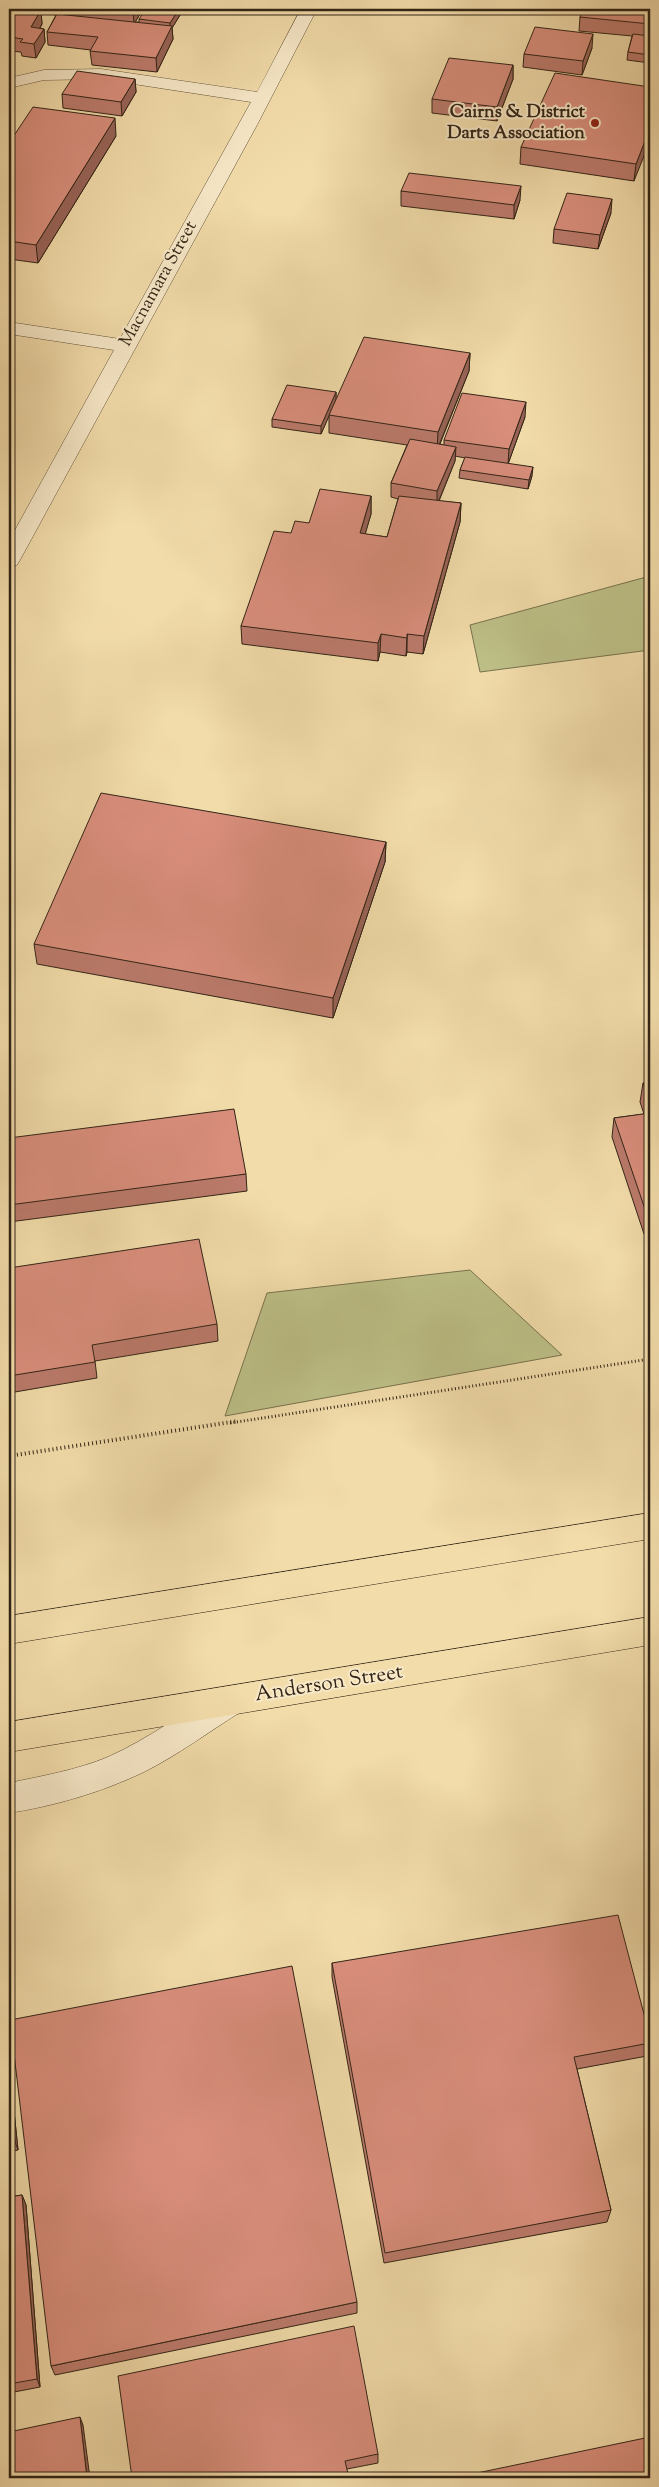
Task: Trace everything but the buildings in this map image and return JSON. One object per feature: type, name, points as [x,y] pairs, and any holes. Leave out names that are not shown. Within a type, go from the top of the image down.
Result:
[{"type":"main road","points":[[9,1630],[650,1526]]},
{"type":"main road","name":"Anderson Street","points":[[9,1737],[650,1631]]},
{"type":"street","name":"Macnamara Street","points":[[9,560],[309,9]]},
{"type":"street","points":[[9,83],[44,75],[101,74],[262,98]]},
{"type":"street","points":[[9,328],[125,346]]},
{"type":"street","points":[[9,1798],[54,1789],[92,1778],[133,1761],[232,1700]]},
{"type":"path","points":[[9,1456],[650,1359]]},
{"type":"green space","points":[[650,576],[650,650],[480,672],[470,625]]},
{"type":"green space","points":[[470,1270],[562,1355],[225,1416],[267,1293]]},
{"type":"place","name":"Cairns & District Darts Association","points":[[595,123]]}]
